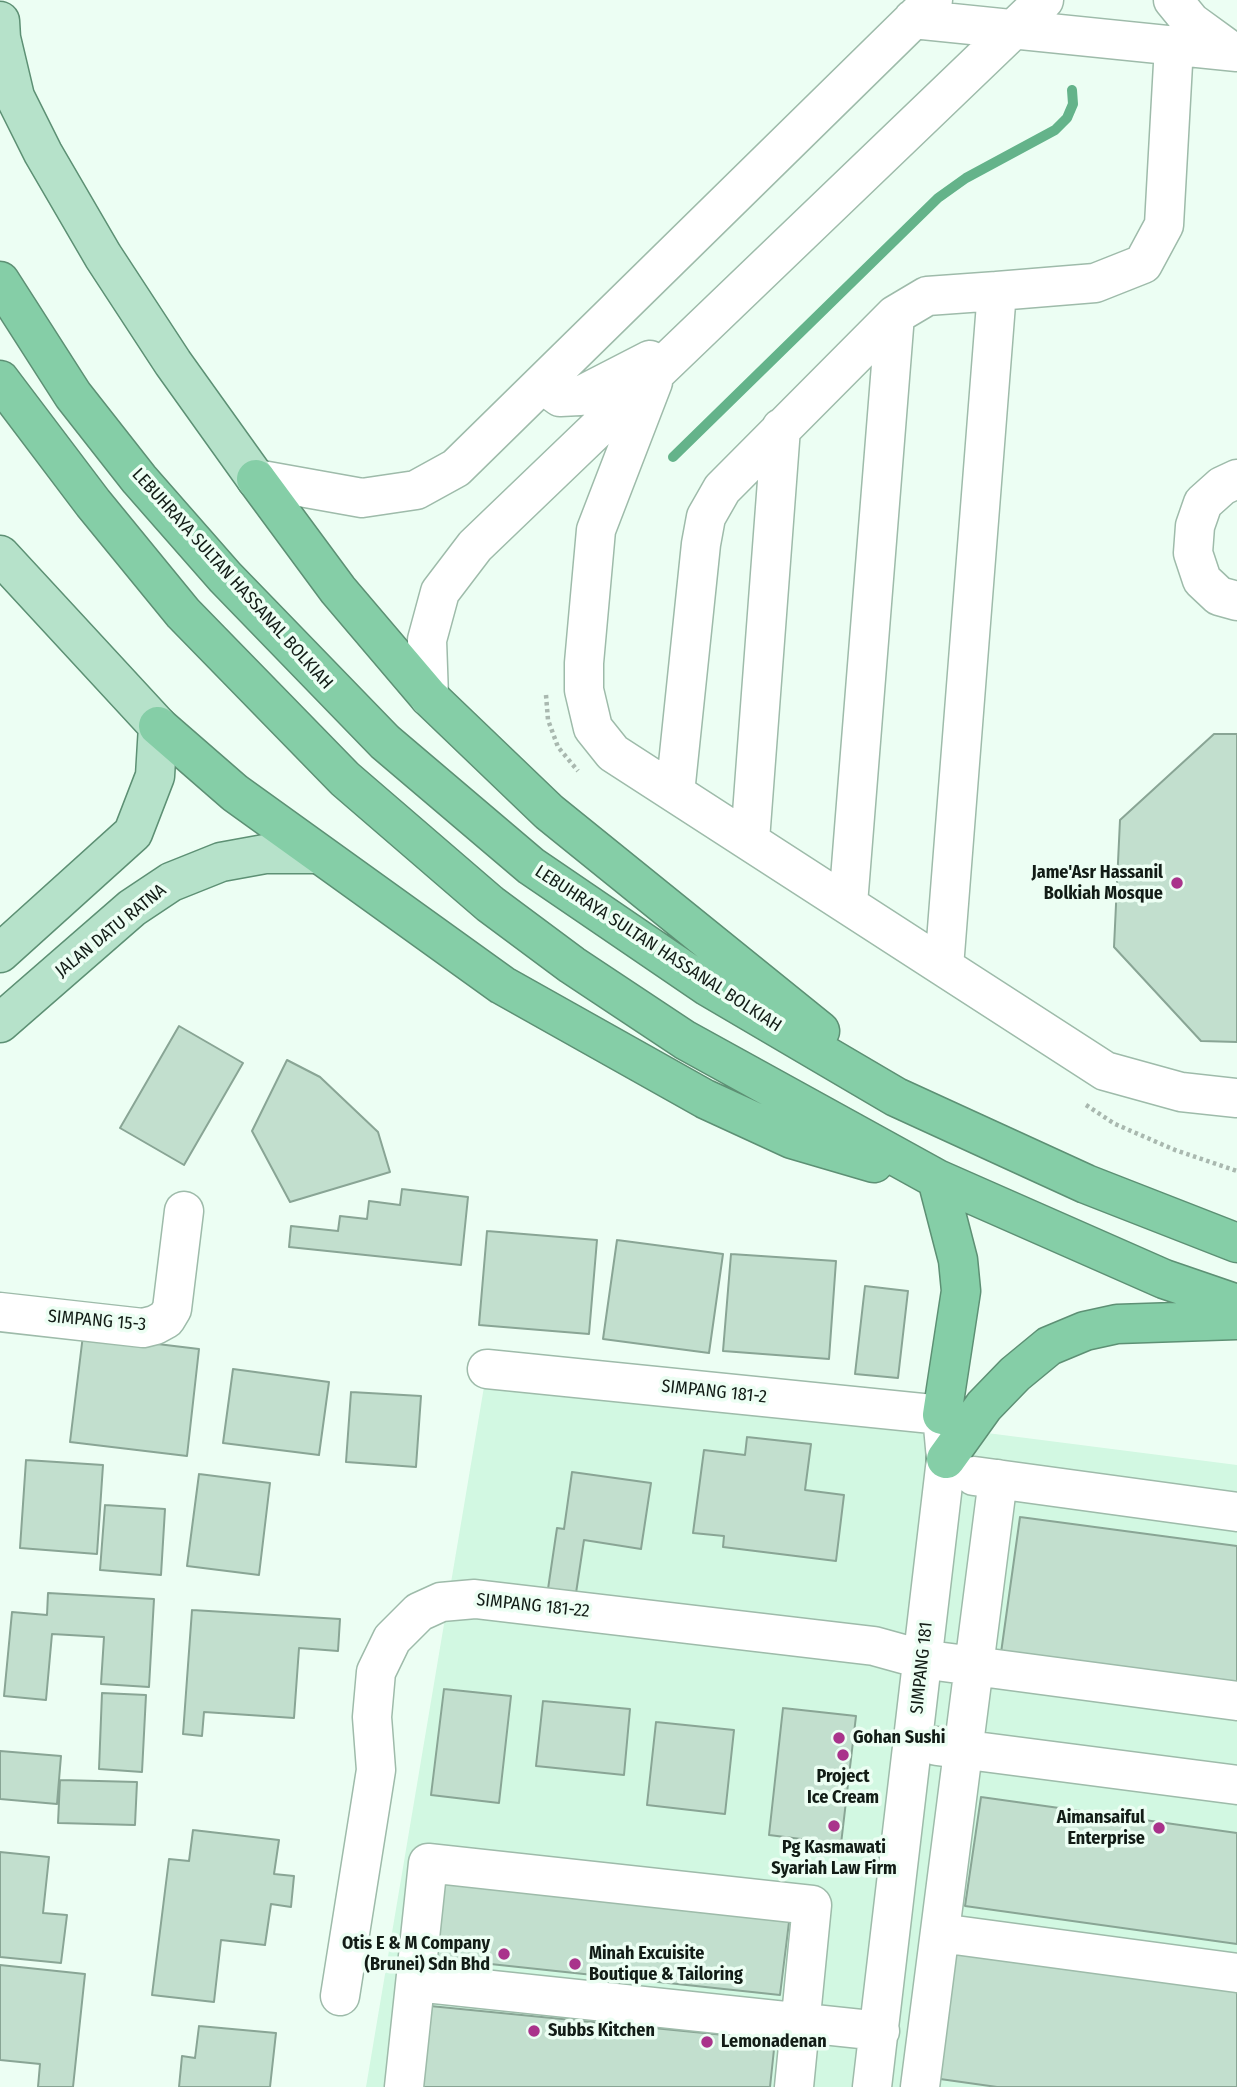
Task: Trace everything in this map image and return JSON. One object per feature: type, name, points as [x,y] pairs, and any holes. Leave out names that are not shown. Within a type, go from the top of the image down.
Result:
[{"type":"highway","name":"LEBUHRAYA SULTAN HASSANAL BOLKIAH","points":[[0,281],[73,395],[139,479],[225,577],[384,742],[531,866],[612,924],[808,1048],[918,1108],[1086,1184],[1237,1243]]},
{"type":"highway","points":[[0,380],[85,493],[183,613],[336,770],[413,841],[490,904],[572,965],[685,1040],[934,1177],[1164,1279],[1237,1304]]},
{"type":"highway","points":[[256,479],[338,590],[429,697],[549,813],[918,1108]]},
{"type":"highway","points":[[159,726],[235,793],[502,985],[705,1099],[792,1139],[858,1160],[934,1177]]},
{"type":"highway","points":[[934,1177],[958,1260],[961,1291],[942,1415]]},
{"type":"highway","points":[[945,1466],[984,1406],[1015,1374],[1049,1346],[1085,1331],[1117,1324],[1237,1320]]},
{"type":"main road","points":[[0,20],[1,38],[15,97],[43,153],[103,256],[166,352],[256,479]]},
{"type":"main road","points":[[0,555],[159,726],[155,776],[133,833],[0,953]]},
{"type":"main road","name":"JALAN DATU RATNA","points":[[0,1023],[132,908],[171,881],[221,862],[265,854],[317,854]]},
{"type":"street","points":[[429,697],[427,639],[440,592],[475,547],[688,339],[1045,0]]},
{"type":"street","points":[[1173,0],[1191,22],[1235,52]]},
{"type":"street","points":[[256,479],[362,498],[416,490],[456,468],[923,10],[1013,30],[1235,52]]},
{"type":"street","points":[[675,793],[701,544],[706,517],[722,489],[895,315],[927,296],[1096,283],[1143,264],[1164,225],[1174,46]]},
{"type":"street","points":[[944,967],[997,291]]},
{"type":"street","points":[[848,904],[895,315]]},
{"type":"street","points":[[542,384],[560,397],[580,396],[688,339]]},
{"type":"street","points":[[657,370],[596,530],[584,690],[593,728],[601,740],[613,752],[675,793],[1105,1071],[1181,1093],[1237,1098]]},
{"type":"street","points":[[750,840],[781,428]]},
{"type":"street","points":[[1237,478],[1203,503],[1195,526],[1193,553],[1202,580],[1219,596],[1237,601]]},
{"type":"street","name":"SIMPANG 15-3","points":[[0,1312],[143,1328],[166,1319],[172,1309],[184,1211]]},
{"type":"street","name":"SIMPANG 181-2","points":[[487,1369],[942,1415]]},
{"type":"street","name":"SIMPANG 181","points":[[872,2087],[945,1466],[942,1415]]},
{"type":"street","points":[[945,1466],[998,1479],[1237,1512]]},
{"type":"street","points":[[920,2087],[998,1479]]},
{"type":"street","name":"SIMPANG 181-22","points":[[340,1996],[376,1769],[372,1717],[376,1672],[392,1639],[419,1612],[440,1602],[475,1599],[874,1646],[921,1660],[1237,1702]]},
{"type":"street","points":[[914,1742],[1237,1785]]},
{"type":"street","points":[[404,2087],[428,1863],[812,1905],[794,2087]]},
{"type":"street","points":[[940,1933],[1237,1973]]},
{"type":"street","points":[[416,1982],[880,2031]]},
{"type":"shaded area","points":[[487,1369],[1237,1465],[1237,2087],[366,2087]]},
{"type":"building","name":"Jame'Asr Hassanil Bolkiah Mosque","points":[[1214,734],[1237,734],[1237,1042],[1201,1041],[1114,947],[1120,820]]},
{"type":"building","points":[[179,1026],[243,1063],[184,1165],[120,1128]]},
{"type":"building","points":[[287,1060],[320,1077],[378,1132],[390,1172],[290,1202],[252,1131]]},
{"type":"building","points":[[402,1189],[468,1197],[461,1265],[289,1247],[291,1226],[338,1231],[340,1216],[367,1219],[369,1201],[400,1205]]},
{"type":"building","points":[[487,1231],[597,1240],[589,1334],[479,1325]]},
{"type":"building","points":[[617,1240],[723,1254],[709,1353],[603,1339]]},
{"type":"building","points":[[731,1254],[836,1261],[829,1359],[723,1351]]},
{"type":"building","points":[[865,1286],[908,1291],[898,1378],[855,1374]]},
{"type":"building","points":[[83,1335],[199,1349],[187,1456],[70,1442]]},
{"type":"building","points":[[233,1369],[329,1382],[319,1455],[223,1443]]},
{"type":"building","points":[[351,1392],[421,1396],[416,1467],[346,1462]]},
{"type":"building","points":[[747,1437],[811,1444],[805,1490],[844,1495],[836,1561],[723,1547],[724,1536],[693,1533],[704,1450],[745,1455]]},
{"type":"building","points":[[26,1460],[103,1465],[97,1554],[20,1548]]},
{"type":"building","points":[[572,1472],[651,1483],[641,1549],[584,1540],[576,1593],[548,1589],[557,1528],[564,1529]]},
{"type":"building","points":[[199,1474],[270,1483],[259,1575],[187,1566]]},
{"type":"building","points":[[105,1505],[165,1509],[161,1575],[100,1570]]},
{"type":"building","points":[[1020,1517],[1237,1546],[1237,1692],[1000,1660]]},
{"type":"building","points":[[48,1593],[154,1599],[149,1687],[101,1684],[104,1637],[52,1634],[46,1700],[4,1696],[12,1612],[47,1615]]},
{"type":"building","points":[[192,1610],[340,1619],[338,1651],[299,1648],[294,1718],[204,1712],[202,1736],[183,1734]]},
{"type":"building","points":[[444,1689],[511,1696],[499,1803],[431,1795]]},
{"type":"building","points":[[102,1693],[146,1695],[142,1772],[99,1769]]},
{"type":"building","points":[[543,1701],[630,1709],[624,1775],[536,1766]]},
{"type":"building","points":[[783,1708],[856,1716],[841,1844],[769,1835]]},
{"type":"building","points":[[656,1722],[734,1730],[725,1814],[647,1805]]},
{"type":"building","points":[[0,1751],[61,1756],[57,1804],[0,1799]]},
{"type":"building","points":[[60,1780],[137,1782],[135,1825],[58,1823]]},
{"type":"building","points":[[981,1797],[1237,1833],[1237,1944],[965,1906]]},
{"type":"building","points":[[193,1830],[279,1840],[274,1874],[294,1876],[291,1907],[271,1904],[265,1945],[221,1940],[214,2002],[152,1995],[169,1859],[189,1861]]},
{"type":"building","points":[[0,1852],[49,1857],[43,1913],[67,1915],[61,1963],[0,1957]]},
{"type":"building","points":[[435,1875],[790,1914],[780,1995],[425,1957]]},
{"type":"building","points":[[952,1948],[1237,1987],[1237,2087],[997,2087],[933,2078]]},
{"type":"building","points":[[0,1965],[85,1974],[73,2087],[38,2087],[40,2064],[0,2060]]},
{"type":"building","points":[[420,2005],[775,2040],[770,2087],[412,2087]]},
{"type":"building","points":[[199,2026],[276,2033],[270,2087],[179,2087],[182,2056],[195,2058]]},
{"type":"waterway","points":[[673,457],[938,198],[966,178],[1055,130],[1067,118],[1073,104],[1072,90]]},
{"type":"place","name":"Jame'Asr Hassanil Bolkiah Mosque","points":[[1177,883]]},
{"type":"place","name":"Gohan Sushi","points":[[839,1738]]},
{"type":"place","name":"Project Ice Cream","points":[[843,1755]]},
{"type":"place","name":"Pg Kasmawati Syariah Law Firm","points":[[834,1826]]},
{"type":"place","name":"Aimansaiful Enterprise","points":[[1159,1828]]},
{"type":"place","name":"Otis E & M Company (Brunei) Sdn Bhd","points":[[504,1954]]},
{"type":"place","name":"Minah Excuisite Boutique & Tailoring","points":[[575,1964]]},
{"type":"place","name":"Subbs Kitchen","points":[[534,2031]]},
{"type":"place","name":"Lemonadenan","points":[[707,2042]]}]
